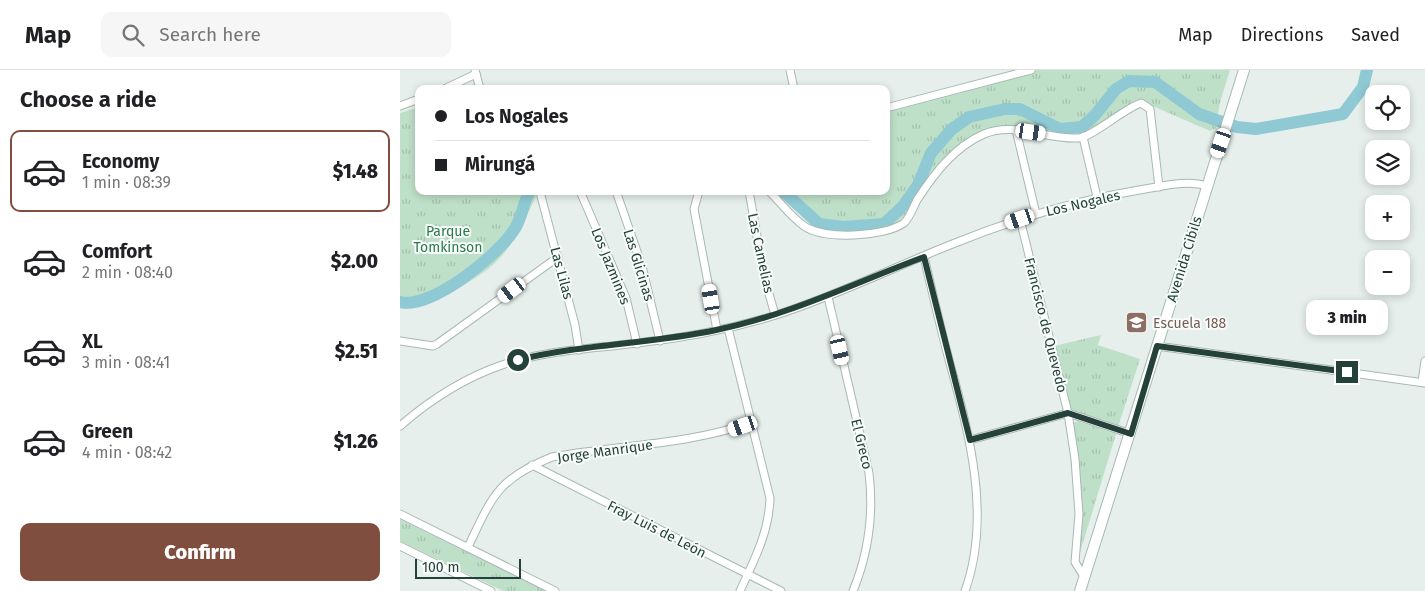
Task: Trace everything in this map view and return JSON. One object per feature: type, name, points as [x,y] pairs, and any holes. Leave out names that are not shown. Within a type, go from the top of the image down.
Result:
[{"type":"street","points":[[790,70],[792,85]]},
{"type":"street","points":[[890,107],[1031,70]]},
{"type":"street","name":"Avenida Cibils","points":[[1080,591],[1131,434],[1244,70]]},
{"type":"street","points":[[452,85],[476,72],[479,85]]},
{"type":"street","points":[[400,106],[415,100]]},
{"type":"street","points":[[773,195],[804,226],[815,232],[857,235],[878,232],[905,222],[930,180],[965,145],[991,132],[1016,130],[1077,138],[1083,137],[1137,104],[1144,103],[1150,109],[1159,187]]},
{"type":"street","points":[[1016,130],[1036,214]]},
{"type":"street","points":[[1083,137],[1097,197]]},
{"type":"street","name":"Los Nogales","points":[[400,426],[434,399],[480,374],[534,356],[660,341],[728,328],[828,297],[924,257],[1036,214],[1097,197],[1191,183],[1207,186]]},
{"type":"street","name":"Los Jazmines","points":[[582,195],[626,298],[637,344]]},
{"type":"street","name":"Las Glicinas","points":[[617,195],[642,266],[660,341]]},
{"type":"street","points":[[698,195],[694,210],[717,330]]},
{"type":"street","name":"Las Camelias","points":[[749,195],[764,276],[775,315]]},
{"type":"street","name":"Las Lilas","points":[[541,196],[576,325],[579,350]]},
{"type":"street","name":"Francisco de Quevedo","points":[[1020,219],[1068,413],[1075,459],[1079,514],[1076,562],[1085,578]]},
{"type":"street","points":[[400,341],[432,346],[437,344],[558,257]]},
{"type":"street","points":[[924,257],[970,440],[977,505],[970,578],[965,591]]},
{"type":"street","name":"El Greco","points":[[828,297],[869,473],[872,499],[867,551],[853,591]]},
{"type":"street","points":[[728,328],[753,422],[770,498],[770,516],[764,540],[740,591]]},
{"type":"street","points":[[1157,346],[1424,382],[1425,361]]},
{"type":"street","points":[[970,440],[1068,413],[1131,434]]},
{"type":"street","name":"Jorge Manrique","points":[[468,547],[499,490],[508,480],[532,465],[552,458],[678,440],[734,429],[753,422]]},
{"type":"street","name":"Fray Luis de León","points":[[532,465],[781,591]]},
{"type":"street","points":[[400,514],[555,591]]},
{"type":"street","points":[[400,546],[491,591]]},
{"type":"green space","points":[[1036,70],[1230,70],[1220,102],[1216,128],[1210,131],[1139,100],[1084,132],[1072,133],[1009,125],[987,128],[964,141],[937,165],[908,211],[899,221],[870,232],[815,228],[780,195],[890,195],[890,111]]},
{"type":"green space","name":"Parque Tomkinson","points":[[415,108],[415,195],[537,195],[521,227],[498,260],[482,274],[459,288],[435,300],[415,307],[400,307],[400,113]]},
{"type":"green space","points":[[890,148],[899,176],[890,179]]},
{"type":"green space","points":[[1101,335],[1098,345],[1140,359],[1118,427],[1070,410],[1054,346]]},
{"type":"green space","points":[[1077,421],[1116,434],[1078,559],[1081,491],[1073,424]]},
{"type":"green space","points":[[400,519],[547,591],[503,591],[400,541]]},
{"type":"waterway","points":[[787,195],[819,224],[843,227],[884,224],[903,206],[918,185],[931,153],[952,129],[969,117],[1005,109],[1020,109],[1060,129],[1082,127],[1095,115],[1116,89],[1129,81],[1155,82],[1199,114],[1237,127],[1256,129],[1343,114],[1363,87],[1367,70]]},
{"type":"waterway","points":[[400,302],[413,302],[429,298],[479,266],[506,241],[514,230],[528,195]]},
{"type":"place","name":"Escuela 188","points":[[1137,323]]},
{"type":"route","points":[[518,360],[558,352],[660,341],[728,328],[828,297],[888,270],[924,257],[937,315],[970,440],[1068,413],[1131,434],[1157,346],[1347,372]]}]
